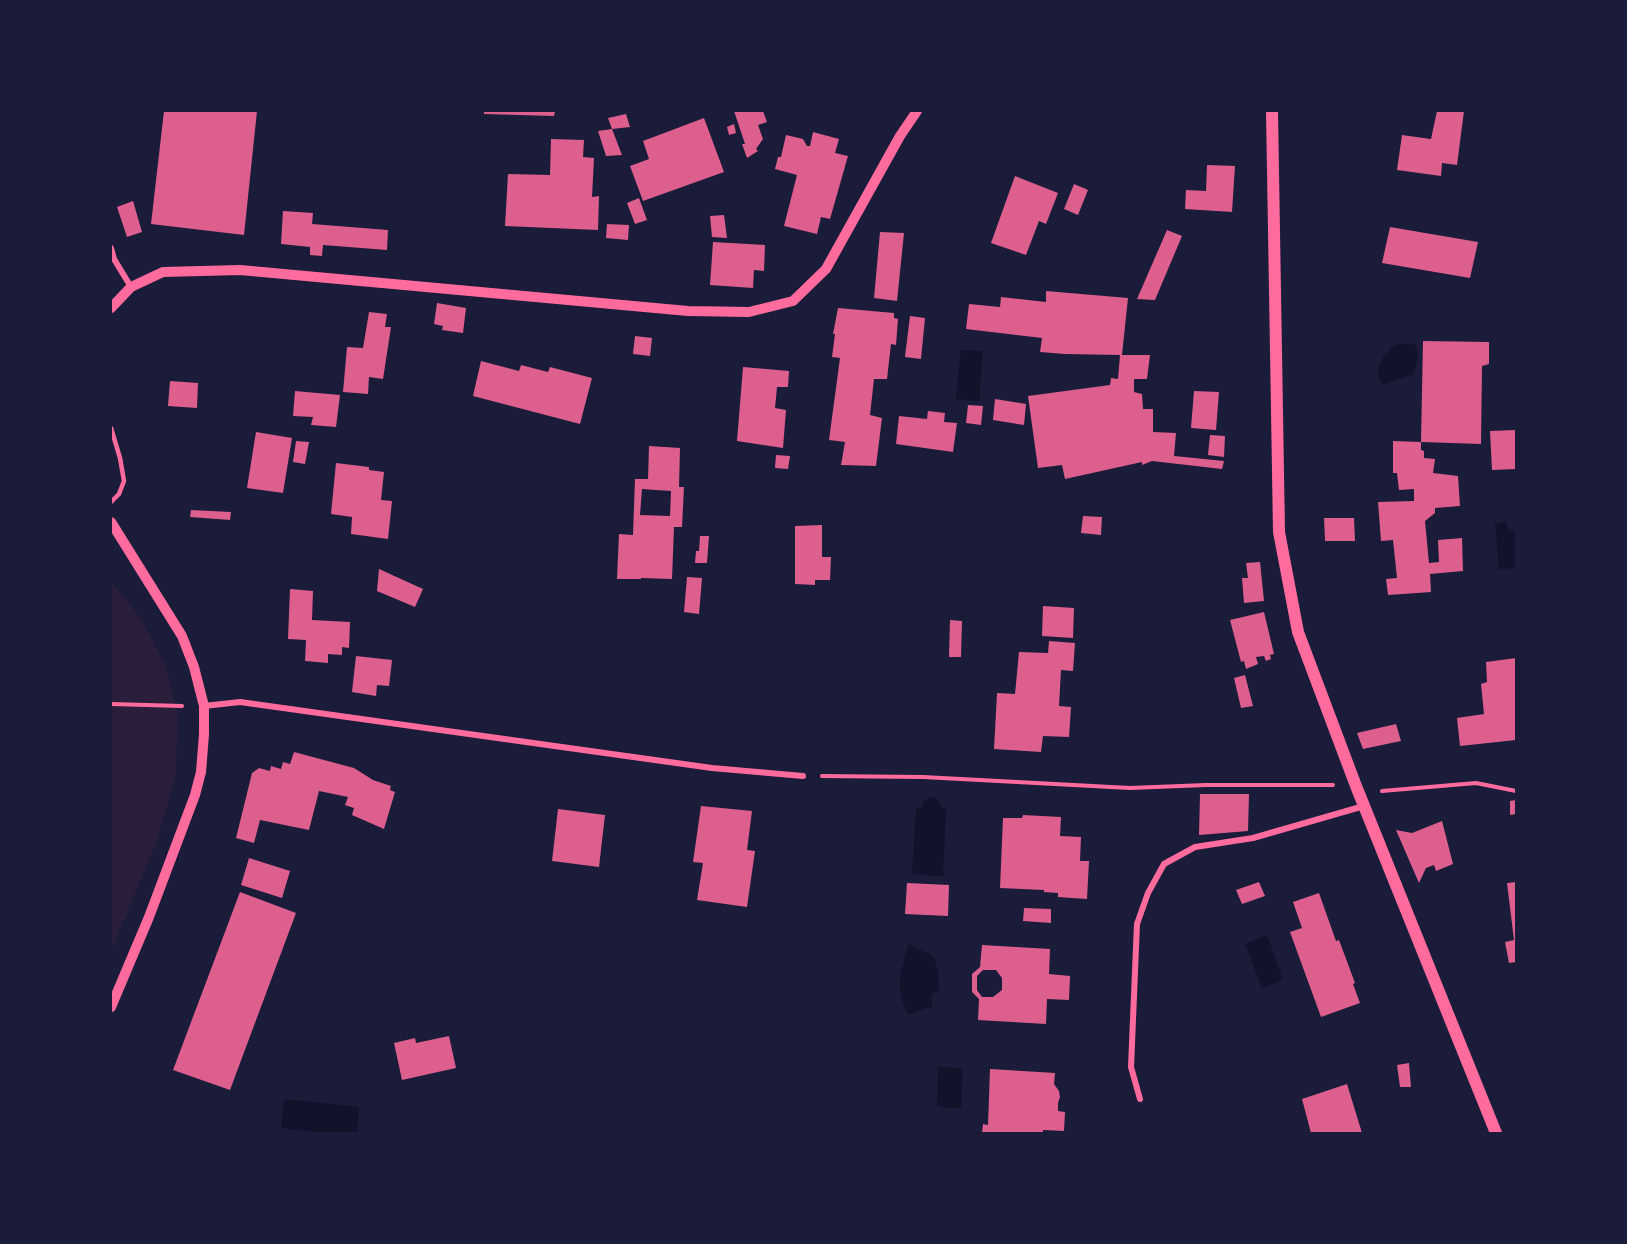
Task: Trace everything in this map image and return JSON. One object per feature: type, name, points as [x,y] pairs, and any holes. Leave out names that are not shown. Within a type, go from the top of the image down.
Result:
[{"type":"main road","points":[[1272,111],[1279,532],[1298,632],[1356,786],[1496,1133]]},
{"type":"street","points":[[111,308],[131,287],[163,272],[240,270],[688,311],[749,312],[793,301],[826,269],[900,136],[917,111]]},
{"type":"street","points":[[111,248],[114,259],[131,287]]},
{"type":"street","points":[[111,522],[182,636],[194,666],[204,706],[201,772],[195,795],[165,876],[111,1007]]},
{"type":"street","points":[[204,706],[240,702],[712,768],[803,776]]},
{"type":"street","points":[[1140,1099],[1131,1067],[1137,924],[1148,893],[1164,864],[1195,847],[1253,838],[1364,806]]},
{"type":"lane","points":[[111,428],[120,458],[123,481],[119,494],[111,502]]},
{"type":"path","points":[[111,704],[204,706]]},
{"type":"path","points":[[803,776],[923,777],[1130,788],[1206,785],[1356,786],[1384,791],[1476,783],[1516,791]]},
{"type":"shaded area","points":[[1409,343],[1416,345],[1418,355],[1414,374],[1383,385],[1377,374],[1383,357],[1394,345]]},
{"type":"shaded area","points":[[961,350],[983,351],[979,401],[956,399]]},
{"type":"shaded area","points":[[1506,521],[1509,531],[1516,531],[1516,568],[1499,569],[1495,524]]},
{"type":"shaded area","points":[[111,581],[141,619],[165,664],[178,713],[176,775],[156,844],[111,950]]},
{"type":"shaded area","points":[[932,797],[938,800],[941,808],[946,809],[943,876],[912,874],[916,807],[922,808],[923,802]]},
{"type":"shaded area","points":[[1267,935],[1283,980],[1262,988],[1245,944]]},
{"type":"shaded area","points":[[909,944],[934,957],[939,989],[932,995],[932,1006],[908,1015],[900,990],[901,970]]},
{"type":"shaded area","points":[[938,1067],[963,1068],[961,1108],[937,1107]]},
{"type":"shaded area","points":[[284,1099],[359,1107],[357,1133],[327,1133],[281,1128]]},
{"type":"building","points":[[164,111],[257,111],[244,235],[151,224]]},
{"type":"building","points":[[484,111],[555,111],[554,116],[484,114]]},
{"type":"building","points":[[734,111],[763,111],[767,122],[758,125],[763,139],[756,149],[758,151],[747,158],[742,144],[745,144]]},
{"type":"building","points":[[1437,111],[1464,111],[1457,165],[1442,163],[1441,176],[1397,170],[1402,135],[1431,139]]},
{"type":"building","points":[[626,114],[630,127],[612,129],[608,118]]},
{"type":"building","points":[[704,118],[724,172],[643,201],[630,166],[649,159],[643,141]]},
{"type":"building","points":[[734,124],[736,133],[729,135],[727,127]]},
{"type":"building","points":[[612,129],[622,155],[606,156],[598,131]]},
{"type":"building","points":[[813,132],[839,139],[835,153],[848,156],[830,219],[821,217],[817,234],[784,226],[797,175],[775,169],[778,157],[781,157],[786,135],[803,139],[807,146],[810,146]]},
{"type":"building","points":[[551,139],[584,140],[583,157],[594,158],[592,197],[599,196],[598,230],[505,226],[508,174],[550,175]]},
{"type":"building","points":[[1207,165],[1235,166],[1232,212],[1185,209],[1186,190],[1206,191]]},
{"type":"building","points":[[1015,176],[1058,193],[1046,224],[1039,221],[1026,255],[991,243]]},
{"type":"building","points":[[1074,184],[1088,190],[1078,215],[1064,209]]},
{"type":"building","points":[[639,198],[647,220],[635,224],[627,203]]},
{"type":"building","points":[[133,201],[142,232],[127,237],[117,207]]},
{"type":"building","points":[[283,211],[313,213],[312,224],[388,230],[387,250],[323,245],[322,256],[310,255],[310,247],[281,244]]},
{"type":"building","points":[[724,215],[727,238],[712,237],[710,216]]},
{"type":"building","points":[[607,224],[629,225],[628,240],[606,238]]},
{"type":"building","points":[[1390,227],[1478,242],[1470,278],[1382,263]]},
{"type":"building","points":[[1167,230],[1182,236],[1155,300],[1137,299]]},
{"type":"building","points":[[880,232],[904,233],[897,301],[874,298]]},
{"type":"building","points":[[713,242],[765,245],[764,271],[754,270],[753,288],[710,285]]},
{"type":"building","points":[[1046,291],[1128,298],[1122,355],[1150,355],[1147,379],[1134,379],[1134,392],[1142,394],[1143,409],[1153,409],[1153,432],[1176,433],[1174,456],[1224,461],[1222,469],[1152,461],[1142,465],[1142,462],[1065,479],[1062,465],[1038,468],[1028,396],[1110,385],[1111,378],[1118,379],[1120,355],[1040,352],[1042,338],[966,329],[969,304],[1000,307],[1001,297],[1046,302]]},
{"type":"building","points":[[437,303],[466,308],[463,333],[442,330],[443,326],[434,324]]},
{"type":"building","points":[[838,308],[894,313],[894,318],[898,319],[896,345],[891,344],[887,379],[874,379],[870,415],[882,418],[876,466],[841,465],[845,442],[829,440],[840,358],[832,357],[835,334],[833,334]]},
{"type":"building","points":[[369,312],[387,314],[385,327],[391,327],[383,379],[369,377],[368,394],[343,392],[347,347],[363,348]]},
{"type":"building","points":[[910,316],[925,318],[921,359],[905,357]]},
{"type":"building","points":[[635,336],[652,338],[650,356],[633,354]]},
{"type":"building","points":[[1423,341],[1489,342],[1489,364],[1482,366],[1481,444],[1421,442]]},
{"type":"building","points":[[481,361],[519,371],[521,365],[548,372],[550,367],[592,378],[580,424],[473,396]]},
{"type":"building","points":[[743,367],[789,371],[788,387],[777,387],[775,408],[786,410],[783,448],[737,441]]},
{"type":"building","points":[[170,381],[198,383],[197,408],[168,406]]},
{"type":"building","points":[[295,391],[340,395],[336,427],[311,425],[313,417],[293,416]]},
{"type":"building","points":[[1194,391],[1219,392],[1216,430],[1191,428]]},
{"type":"building","points":[[995,399],[1026,404],[1024,425],[993,420]]},
{"type":"building","points":[[968,405],[983,406],[981,425],[966,423]]},
{"type":"building","points":[[928,411],[945,413],[944,422],[957,423],[953,452],[896,444],[899,416],[927,419]]},
{"type":"building","points":[[1516,430],[1516,469],[1492,470],[1490,431]]},
{"type":"building","points":[[256,432],[292,438],[283,493],[247,488]]},
{"type":"building","points":[[1210,435],[1225,436],[1224,457],[1208,455]]},
{"type":"building","points":[[296,441],[309,442],[305,464],[293,462]]},
{"type":"building","points":[[1393,441],[1421,442],[1424,458],[1435,459],[1433,473],[1458,476],[1460,506],[1435,508],[1435,513],[1425,521],[1429,563],[1439,562],[1438,540],[1462,538],[1463,571],[1430,574],[1431,592],[1388,595],[1386,579],[1397,578],[1393,540],[1381,541],[1378,502],[1414,501],[1414,489],[1399,490],[1397,473],[1393,473]]},
{"type":"building","points":[[649,446],[680,448],[679,487],[684,487],[682,527],[674,527],[672,579],[617,579],[619,534],[633,535],[635,479],[648,479]],"holes":[[[642,489],[671,491],[670,516],[640,515]]]},
{"type":"building","points":[[776,455],[790,456],[788,469],[775,468]]},
{"type":"building","points":[[336,463],[369,467],[369,470],[384,472],[381,500],[392,501],[388,539],[351,534],[352,517],[331,514]]},
{"type":"building","points":[[191,510],[231,512],[230,520],[190,517]]},
{"type":"building","points":[[1083,516],[1102,517],[1101,535],[1081,533]]},
{"type":"building","points":[[1324,518],[1354,518],[1355,541],[1325,541]]},
{"type":"building","points":[[822,525],[822,557],[831,557],[830,580],[815,580],[815,585],[795,584],[795,526]]},
{"type":"building","points":[[700,536],[709,536],[707,563],[695,563]]},
{"type":"building","points":[[1260,562],[1264,601],[1244,603],[1242,578],[1248,578],[1246,563]]},
{"type":"building","points":[[379,569],[423,589],[415,607],[377,591]]},
{"type":"building","points":[[687,577],[702,578],[699,614],[684,612]]},
{"type":"building","points":[[290,589],[313,591],[312,620],[350,622],[349,648],[342,647],[342,655],[328,654],[328,663],[305,661],[306,640],[288,639]]},
{"type":"building","points":[[1043,606],[1074,608],[1073,638],[1042,636]]},
{"type":"building","points":[[1264,612],[1274,654],[1270,655],[1271,659],[1266,661],[1264,656],[1256,657],[1258,664],[1246,669],[1244,661],[1241,662],[1230,620]]},
{"type":"building","points":[[950,620],[962,621],[961,657],[949,657]]},
{"type":"building","points":[[1049,641],[1075,643],[1073,671],[1061,670],[1059,706],[1071,707],[1069,737],[1043,736],[1041,752],[994,749],[997,693],[1015,694],[1019,652],[1048,653]]},
{"type":"building","points":[[356,656],[392,660],[389,686],[377,685],[376,696],[352,692]]},
{"type":"building","points":[[1516,658],[1516,740],[1460,746],[1457,718],[1484,714],[1481,684],[1487,682],[1486,662]]},
{"type":"building","points":[[1245,675],[1253,706],[1241,708],[1234,678]]},
{"type":"building","points":[[1396,724],[1401,741],[1363,749],[1357,733]]},
{"type":"building","points":[[294,752],[354,768],[373,780],[391,786],[390,790],[395,792],[384,829],[352,815],[354,808],[345,805],[348,797],[319,791],[309,830],[260,820],[254,843],[236,838],[252,773],[259,768],[270,771],[271,766],[281,769],[283,762],[290,764]]},
{"type":"building","points":[[1200,794],[1249,794],[1248,831],[1199,835]]},
{"type":"building","points":[[1516,800],[1516,814],[1510,815],[1510,801]]},
{"type":"building","points":[[701,806],[752,811],[747,850],[755,851],[747,907],[697,900],[703,863],[693,862]]},
{"type":"building","points":[[558,809],[605,815],[599,867],[552,861]]},
{"type":"building","points":[[1023,815],[1061,817],[1060,836],[1081,837],[1080,861],[1089,861],[1087,899],[1058,897],[1058,893],[1044,892],[1044,890],[1000,888],[1003,818],[1022,818]]},
{"type":"building","points":[[1442,821],[1453,864],[1436,871],[1434,865],[1426,868],[1419,883],[1396,830],[1412,833]]},
{"type":"building","points":[[249,858],[290,871],[282,898],[241,885]]},
{"type":"building","points":[[1259,882],[1265,896],[1242,904],[1236,890]]},
{"type":"building","points":[[1516,882],[1516,962],[1509,963],[1505,942],[1514,940],[1507,883]]},
{"type":"building","points":[[907,883],[949,885],[948,916],[905,914]]},
{"type":"building","points":[[240,892],[296,913],[230,1090],[173,1070]]},
{"type":"building","points":[[1319,893],[1336,941],[1339,940],[1360,1003],[1321,1017],[1290,932],[1302,928],[1293,902]]},
{"type":"building","points":[[1024,908],[1051,909],[1051,923],[1023,921]]},
{"type":"building","points":[[982,945],[1050,949],[1049,974],[1070,976],[1069,1000],[1047,999],[1046,1024],[978,1020],[979,999],[972,992],[972,974],[980,967]],"holes":[[[983,970],[996,970],[1002,978],[1002,990],[993,997],[982,997],[977,990],[977,976]]]},
{"type":"building","points":[[449,1036],[456,1068],[402,1080],[394,1043],[415,1038],[416,1043]]},
{"type":"building","points":[[1409,1063],[1411,1087],[1400,1087],[1397,1065]]},
{"type":"building","points":[[990,1069],[1055,1073],[1054,1084],[1060,1097],[1058,1111],[1065,1112],[1064,1131],[982,1133],[983,1124],[988,1125]]},
{"type":"building","points":[[1347,1084],[1362,1133],[1311,1133],[1302,1099]]}]
